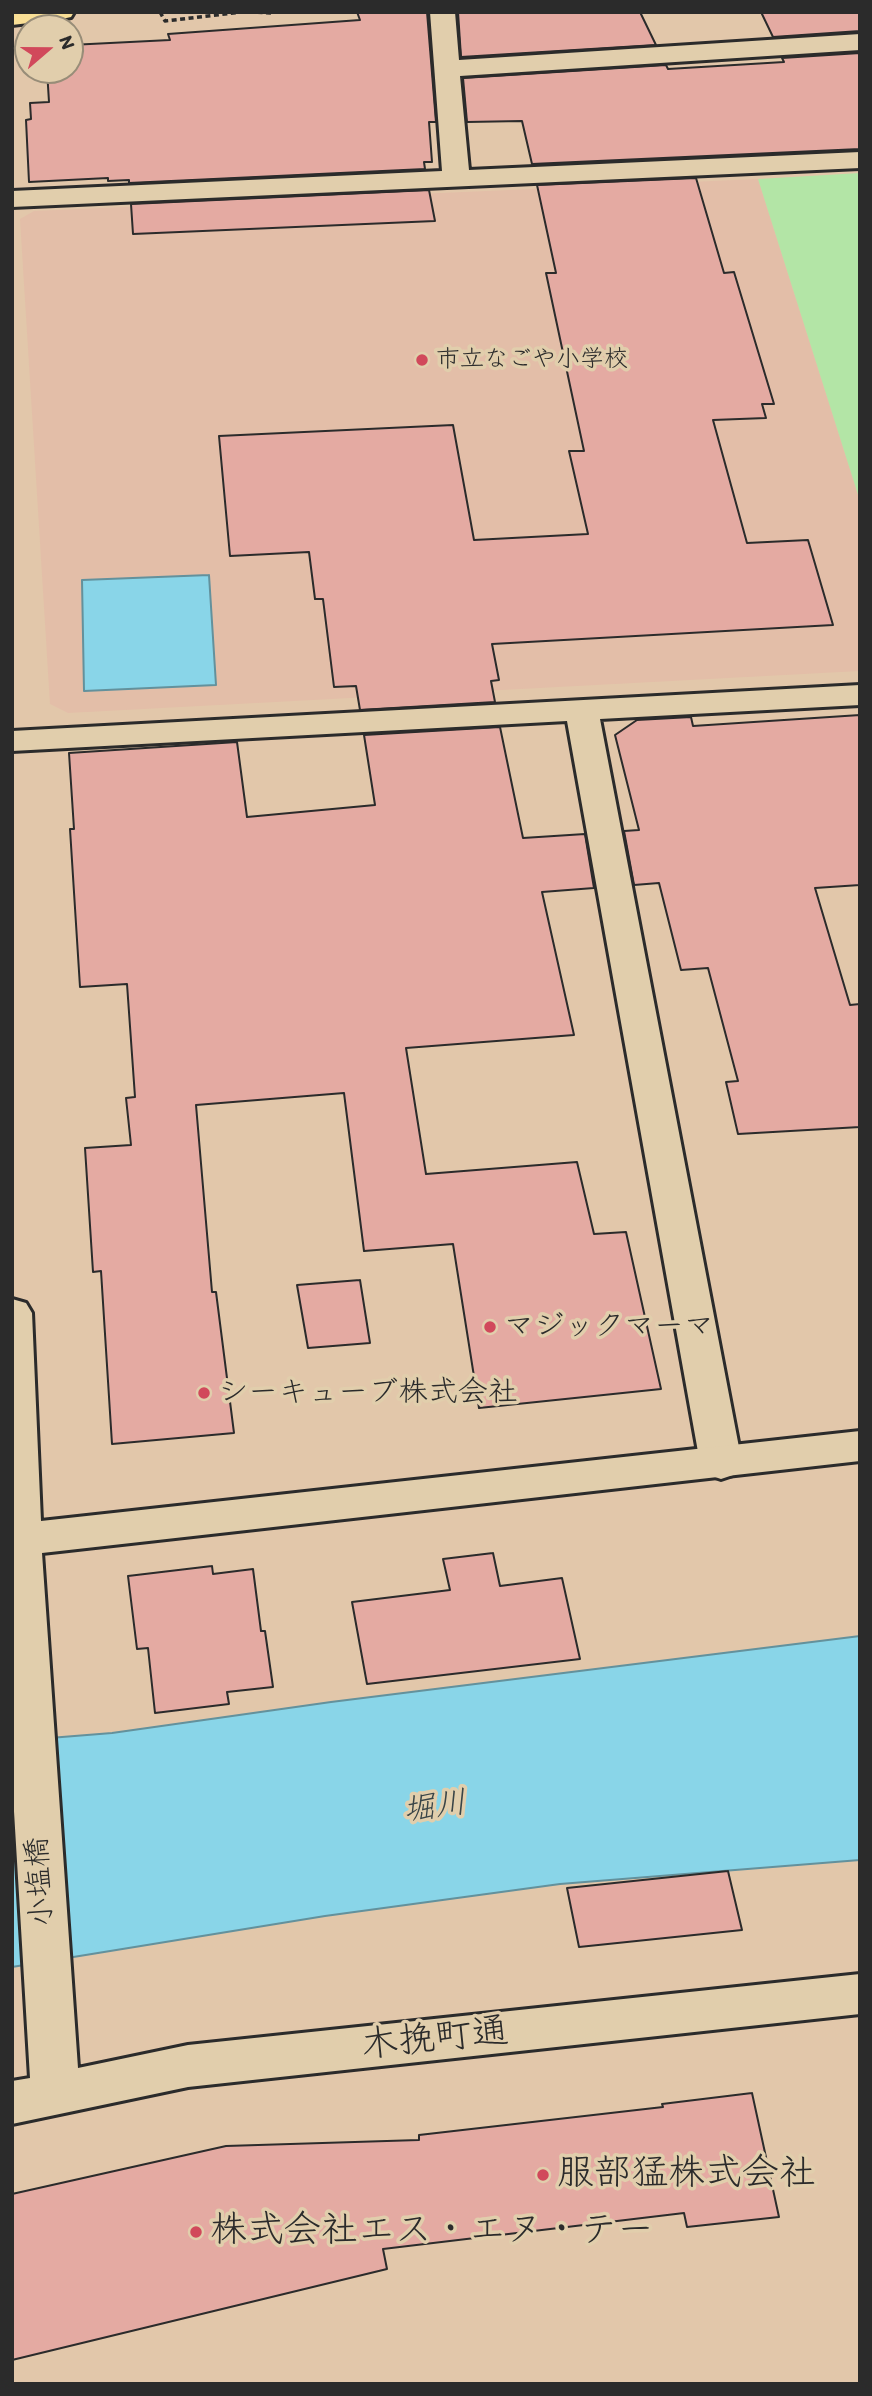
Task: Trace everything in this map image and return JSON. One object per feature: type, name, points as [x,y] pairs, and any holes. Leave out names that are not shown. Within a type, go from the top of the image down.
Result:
[{"type":"main road","points":[[14,14],[61,12]]},
{"type":"street","points":[[442,12],[456,178]]},
{"type":"street","points":[[445,69],[860,42]]},
{"type":"street","points":[[12,198],[860,160]]},
{"type":"street","points":[[12,741],[860,695]]},
{"type":"street","points":[[582,710],[721,1463]]},
{"type":"street","name":"小塩橋","points":[[12,1313],[16,1539],[24,1608],[47,1987],[34,2098]]},
{"type":"street","points":[[16,1539],[860,1446]]},
{"type":"street","name":"木挽町通","points":[[34,2098],[188,2066],[860,1994]]},
{"type":"path","points":[[160,12],[164,21],[242,12]]},
{"type":"path","points":[[249,12],[272,13]]},
{"type":"shaded area","name":"市立なごや小学校","points":[[758,179],[860,501],[860,671],[68,713],[50,704],[20,219],[34,211]]},
{"type":"green space","points":[[860,173],[860,501],[758,179]]},
{"type":"water","points":[[209,575],[216,685],[84,691],[82,580]]},
{"type":"water","name":"堀川","points":[[860,1636],[860,1860],[560,1884],[325,1916],[12,1967],[12,1741],[112,1733],[331,1702]]},
{"type":"building","points":[[357,12],[427,12],[436,122],[429,122],[432,162],[424,162],[425,169],[129,183],[129,180],[108,181],[108,178],[29,182],[26,120],[31,119],[30,103],[49,102],[48,84],[84,84],[84,44],[170,40],[168,34],[360,20]]},
{"type":"building","points":[[458,12],[640,12],[656,45],[461,57]]},
{"type":"building","points":[[761,12],[860,12],[860,31],[773,37]]},
{"type":"building","points":[[860,53],[860,149],[532,164],[522,121],[467,122],[463,78],[666,65],[668,69],[784,62],[782,58]]},
{"type":"building","points":[[696,178],[724,273],[734,272],[774,404],[762,404],[766,418],[713,420],[747,543],[808,540],[833,625],[492,644],[499,680],[491,681],[495,702],[360,710],[356,686],[334,687],[323,599],[315,599],[309,552],[230,556],[219,436],[453,425],[474,540],[588,534],[569,451],[584,451],[546,273],[556,273],[537,185]]},
{"type":"building","points":[[429,190],[435,221],[133,234],[131,204]]},
{"type":"building","points":[[860,715],[860,885],[815,888],[850,1005],[860,1004],[860,1127],[738,1134],[726,1082],[738,1081],[708,968],[681,970],[659,883],[634,885],[624,831],[639,830],[615,735],[637,720],[691,717],[693,726]]},
{"type":"building","points":[[500,727],[523,838],[585,834],[594,888],[542,892],[574,1035],[406,1048],[426,1174],[577,1162],[594,1234],[626,1232],[661,1389],[479,1408],[453,1244],[364,1251],[344,1093],[196,1105],[212,1292],[216,1292],[234,1433],[112,1444],[101,1271],[93,1272],[85,1148],[131,1145],[126,1098],[135,1097],[127,984],[80,987],[70,829],[74,829],[69,753],[237,742],[247,817],[375,805],[364,735]]},
{"type":"building","points":[[360,1280],[370,1343],[308,1348],[297,1285]]},
{"type":"building","points":[[493,1553],[500,1586],[562,1578],[580,1659],[367,1684],[352,1602],[450,1590],[443,1559]]},
{"type":"building","points":[[212,1566],[213,1574],[253,1569],[261,1631],[265,1631],[273,1687],[227,1692],[229,1704],[155,1713],[148,1648],[137,1649],[128,1576]]},
{"type":"building","points":[[728,1871],[742,1930],[579,1947],[567,1888]]},
{"type":"building","points":[[752,2093],[779,2217],[687,2227],[684,2213],[383,2249],[387,2269],[12,2360],[12,2194],[226,2146],[419,2140],[419,2135],[663,2107],[662,2104]]},
{"type":"place","name":"市立なごや小学校","points":[[422,360]]},
{"type":"place","name":"マジックマーマ","points":[[490,1327]]},
{"type":"place","name":"シーキューブ株式会社","points":[[204,1393]]},
{"type":"place","name":"服部猛株式会社","points":[[543,2175]]},
{"type":"place","name":"株式会社エス・エヌ・テー","points":[[196,2232]]}]
